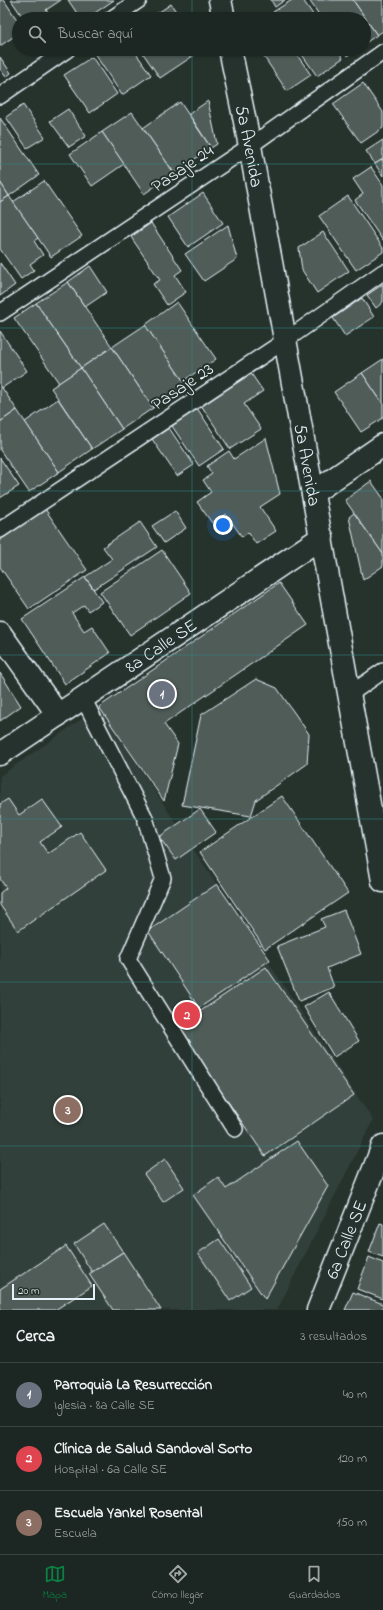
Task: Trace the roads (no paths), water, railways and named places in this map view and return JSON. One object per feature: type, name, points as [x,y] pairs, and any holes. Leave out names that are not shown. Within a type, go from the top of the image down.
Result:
[{"type":"street","points":[[220,0],[223,12]]},
{"type":"street","name":"5a Avenida","points":[[231,56],[250,146],[286,340],[383,881]]},
{"type":"street","points":[[313,493],[383,445]]},
{"type":"street","name":"8a Calle SE","points":[[0,754],[322,537]]},
{"type":"street","points":[[0,633],[58,715]]},
{"type":"street","name":"6a Calle SE","points":[[318,1310],[383,1146]]},
{"type":"lane","points":[[121,12],[139,0]]},
{"type":"lane","name":"Pasaje 24","points":[[0,313],[250,146],[383,52]]},
{"type":"lane","points":[[0,96],[58,56]]},
{"type":"lane","name":"Pasaje 23","points":[[0,530],[286,340],[383,272]]},
{"type":"lane","points":[[350,694],[383,671]]},
{"type":"lane","points":[[83,698],[145,818],[163,878],[128,959],[235,1129]]},
{"type":"place","name":"Parroquia La Resurrección","points":[[162,694]]},
{"type":"place","name":"Clínica de Salud Sandoval Sorto","points":[[187,1015]]},
{"type":"place","name":"Escuela Yankel Rosental","points":[[68,1110]]}]
